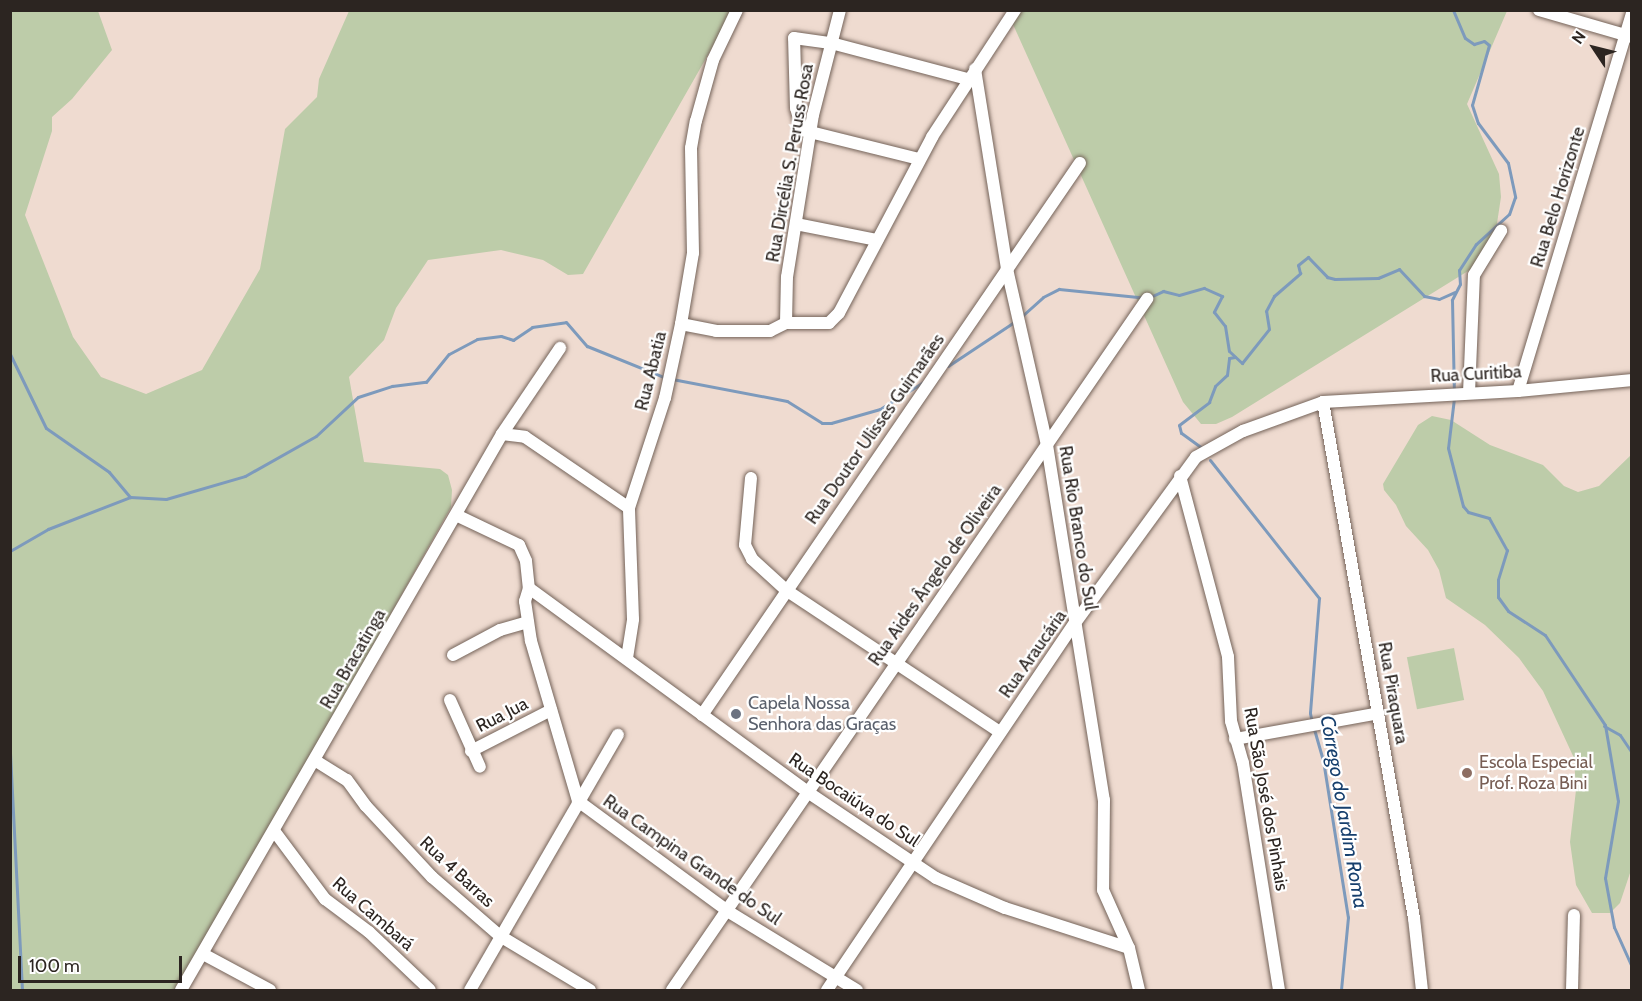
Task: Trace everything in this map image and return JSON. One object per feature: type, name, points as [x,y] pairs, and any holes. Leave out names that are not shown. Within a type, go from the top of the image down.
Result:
[{"type":"street","name":"Rua Abatia","points":[[627,658],[633,619],[629,508],[665,398],[681,324],[693,253],[691,148],[713,60],[737,10]]},
{"type":"street","name":"Rua Dircélia S. Peruss Rosa","points":[[786,323],[787,277],[811,135],[840,10]]},
{"type":"street","points":[[681,324],[716,331],[770,331],[786,323],[829,323],[839,313],[919,159],[971,74],[1015,10]]},
{"type":"street","points":[[1539,10],[1629,35]]},
{"type":"street","name":"Rua Belo Horizonte","points":[[1518,391],[1629,35],[1632,13]]},
{"type":"street","points":[[919,159],[811,135],[802,130],[796,108],[796,36],[971,74]]},
{"type":"street","name":"Rua Rio Branco do Sul","points":[[971,74],[1007,269],[1047,445],[1076,623],[1104,800],[1103,890],[1129,948],[1139,990]]},
{"type":"street","name":"Rua Doutor Ulisses Guimarães","points":[[702,715],[1080,163]]},
{"type":"street","points":[[796,224],[878,240]]},
{"type":"street","points":[[1469,393],[1474,275],[1501,231]]},
{"type":"street","name":"Rua Aides Ângelo de Oliveira","points":[[672,990],[729,912],[896,662],[1147,299]]},
{"type":"street","name":"Rua Bracatinga","points":[[181,990],[316,761],[502,434],[560,348]]},
{"type":"street","name":"Rua Curitiba","points":[[1323,402],[1518,391],[1632,380]]},
{"type":"street","name":"Rua Araucária","points":[[826,990],[1000,732],[1180,476],[1196,457],[1243,431],[1323,402]]},
{"type":"street","name":"Rua Piraquara","points":[[1323,402],[1414,918],[1422,990]]},
{"type":"street","points":[[502,434],[525,437],[629,508]]},
{"type":"street","name":"Rua São José dos Pinhais","points":[[1180,476],[1224,634],[1235,739],[1243,763],[1279,990]]},
{"type":"street","points":[[751,478],[745,545],[752,559],[786,590],[1000,732]]},
{"type":"street","name":"Rua Campina Grande do Sul","points":[[456,515],[519,545],[526,561],[529,588],[525,602],[528,622],[550,710],[578,801],[729,912],[857,990]]},
{"type":"street","name":"Rua Bocaiúva do Sul","points":[[529,588],[809,793],[968,894],[1129,948]]},
{"type":"street","points":[[453,655],[500,630],[528,622]]},
{"type":"street","points":[[450,700],[480,767]]},
{"type":"street","name":"Rua Jua","points":[[471,751],[550,710]]},
{"type":"street","points":[[1235,739],[1379,713]]},
{"type":"street","points":[[470,990],[618,735]]},
{"type":"street","name":"Rua 4 Barras","points":[[316,761],[347,780],[366,806],[432,877],[500,936],[590,990]]},
{"type":"street","name":"Rua Cambará","points":[[275,832],[325,899],[369,932],[430,990]]},
{"type":"street","points":[[1572,990],[1574,915]]},
{"type":"street","points":[[203,954],[270,990]]},
{"type":"green space","points":[[10,11],[98,11],[112,50],[72,99],[52,117],[52,131],[25,215],[73,337],[101,377],[146,394],[202,370],[260,269],[285,129],[317,97],[319,79],[349,11],[733,11],[583,274],[568,275],[543,260],[501,250],[428,260],[396,308],[384,340],[349,377],[364,462],[440,469],[448,475],[452,490],[451,507],[179,990],[11,990]]},
{"type":"green space","points":[[1007,11],[1507,11],[1467,104],[1499,174],[1501,197],[1496,230],[1481,263],[1232,417],[1216,424],[1201,424],[1183,402]]},
{"type":"green space","points":[[1432,416],[1451,420],[1490,445],[1543,465],[1564,486],[1578,492],[1599,486],[1631,455],[1631,870],[1620,903],[1610,913],[1592,913],[1576,885],[1570,842],[1576,790],[1574,758],[1543,691],[1519,658],[1485,625],[1446,598],[1439,570],[1428,550],[1406,526],[1396,505],[1384,490],[1383,484],[1418,425]]},
{"type":"green space","points":[[1454,648],[1464,700],[1417,709],[1407,657]]},
{"type":"waterway","points":[[1453,10],[1465,38],[1474,44],[1484,41],[1489,45],[1472,105],[1478,123],[1508,163],[1515,197],[1509,214],[1476,244],[1459,270],[1460,284],[1452,300],[1454,392]]},
{"type":"waterway","points":[[1022,316],[1043,297],[1059,289],[1148,298],[1163,291],[1179,295],[1204,288],[1222,296],[1214,312],[1225,326],[1229,351],[1242,363],[1269,329],[1266,311],[1274,296],[1300,273],[1298,265],[1308,257],[1327,277],[1335,279],[1378,278],[1399,269],[1424,296],[1439,299],[1455,292]]},
{"type":"waterway","points":[[10,551],[48,529],[130,497],[166,499],[245,476],[316,436],[358,397],[392,386],[426,382],[449,354],[477,339],[501,336],[513,340],[532,327],[566,322],[587,346],[666,378]]},
{"type":"waterway","points":[[948,366],[1014,322]]},
{"type":"waterway","points":[[10,354],[46,428],[109,472],[130,497]]},
{"type":"waterway","name":"Córrego do Jardim Roma","points":[[1202,448],[1181,433],[1179,425],[1209,402],[1215,386],[1227,375],[1229,358],[1235,357]]},
{"type":"waterway","points":[[672,379],[787,401],[822,423],[831,423],[880,409],[925,381]]},
{"type":"waterway","points":[[1454,398],[1448,448],[1463,506],[1468,512],[1489,518],[1507,550],[1498,580],[1498,597],[1508,611],[1545,635],[1605,725],[1618,801],[1605,878],[1614,927],[1632,967]]},
{"type":"waterway","name":"Córrego do Jardim Roma","points":[[1210,460],[1319,598],[1310,713],[1312,723]]},
{"type":"waterway","points":[[1604,726],[1620,735],[1632,753]]},
{"type":"waterway","name":"Córrego do Jardim Roma","points":[[1314,729],[1323,760],[1348,917],[1341,990]]},
{"type":"waterway","points":[[10,753],[22,990]]},
{"type":"place","name":"Capela Nossa Senhora das Graças","points":[[736,714]]},
{"type":"place","name":"Escola Especial Prof. Roza Bini","points":[[1467,773]]}]
